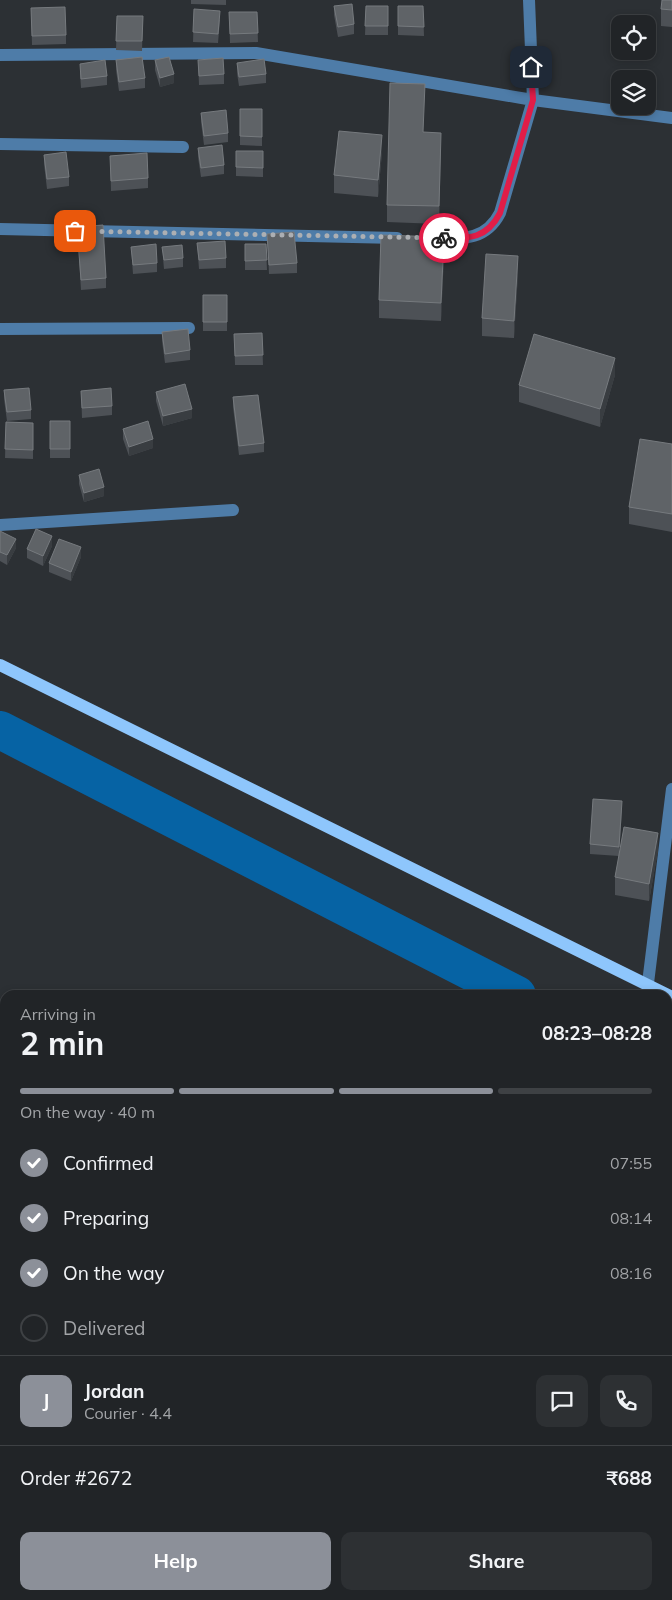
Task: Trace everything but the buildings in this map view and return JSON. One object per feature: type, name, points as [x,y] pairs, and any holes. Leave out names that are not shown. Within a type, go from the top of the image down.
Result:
[{"type":"main road","points":[[0,665],[659,990]]},
{"type":"street","points":[[0,229],[414,238],[468,238],[483,233],[494,224],[500,213],[533,100],[529,0]]},
{"type":"street","points":[[0,55],[256,53],[533,100],[672,118]]},
{"type":"street","points":[[0,144],[183,147]]},
{"type":"street","points":[[0,328],[189,328]]},
{"type":"street","points":[[0,526],[233,510]]},
{"type":"street","points":[[648,984],[672,789]]},
{"type":"waterway","points":[[0,730],[507,990]]},
{"type":"way so far","points":[[75,231],[444,238]]},
{"type":"route","points":[[444,238],[468,238],[483,233],[494,224],[500,213],[533,100],[531,67]]}]
